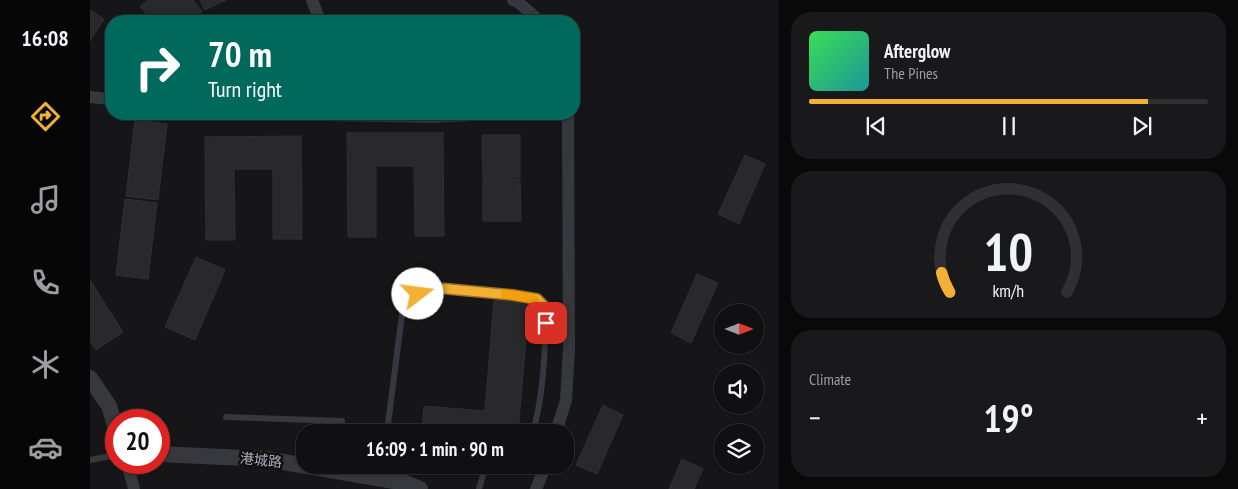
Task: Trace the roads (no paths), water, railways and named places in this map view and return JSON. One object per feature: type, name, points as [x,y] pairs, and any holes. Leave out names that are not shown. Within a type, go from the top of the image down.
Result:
[{"type":"street","points":[[312,0],[317,15]]},
{"type":"street","points":[[513,0],[533,15]]},
{"type":"street","points":[[90,97],[105,98]]},
{"type":"street","points":[[558,424],[566,400],[569,349],[568,120]]},
{"type":"street","points":[[90,378],[110,409]]},
{"type":"street","name":"港城路","points":[[170,455],[266,459],[296,463]]},
{"type":"street","points":[[130,474],[134,489]]},
{"type":"street","name":"港城路","points":[[363,474],[404,483],[420,489]]},
{"type":"street","points":[[536,489],[542,474]]},
{"type":"lane","points":[[388,424],[402,314],[408,302],[418,294],[427,289],[438,288],[537,299],[545,307],[546,338],[539,411],[535,424]]},
{"type":"lane","points":[[226,418],[342,421],[341,424]]},
{"type":"lane","points":[[90,460],[105,457]]},
{"type":"lane","points":[[479,489],[483,474]]}]
